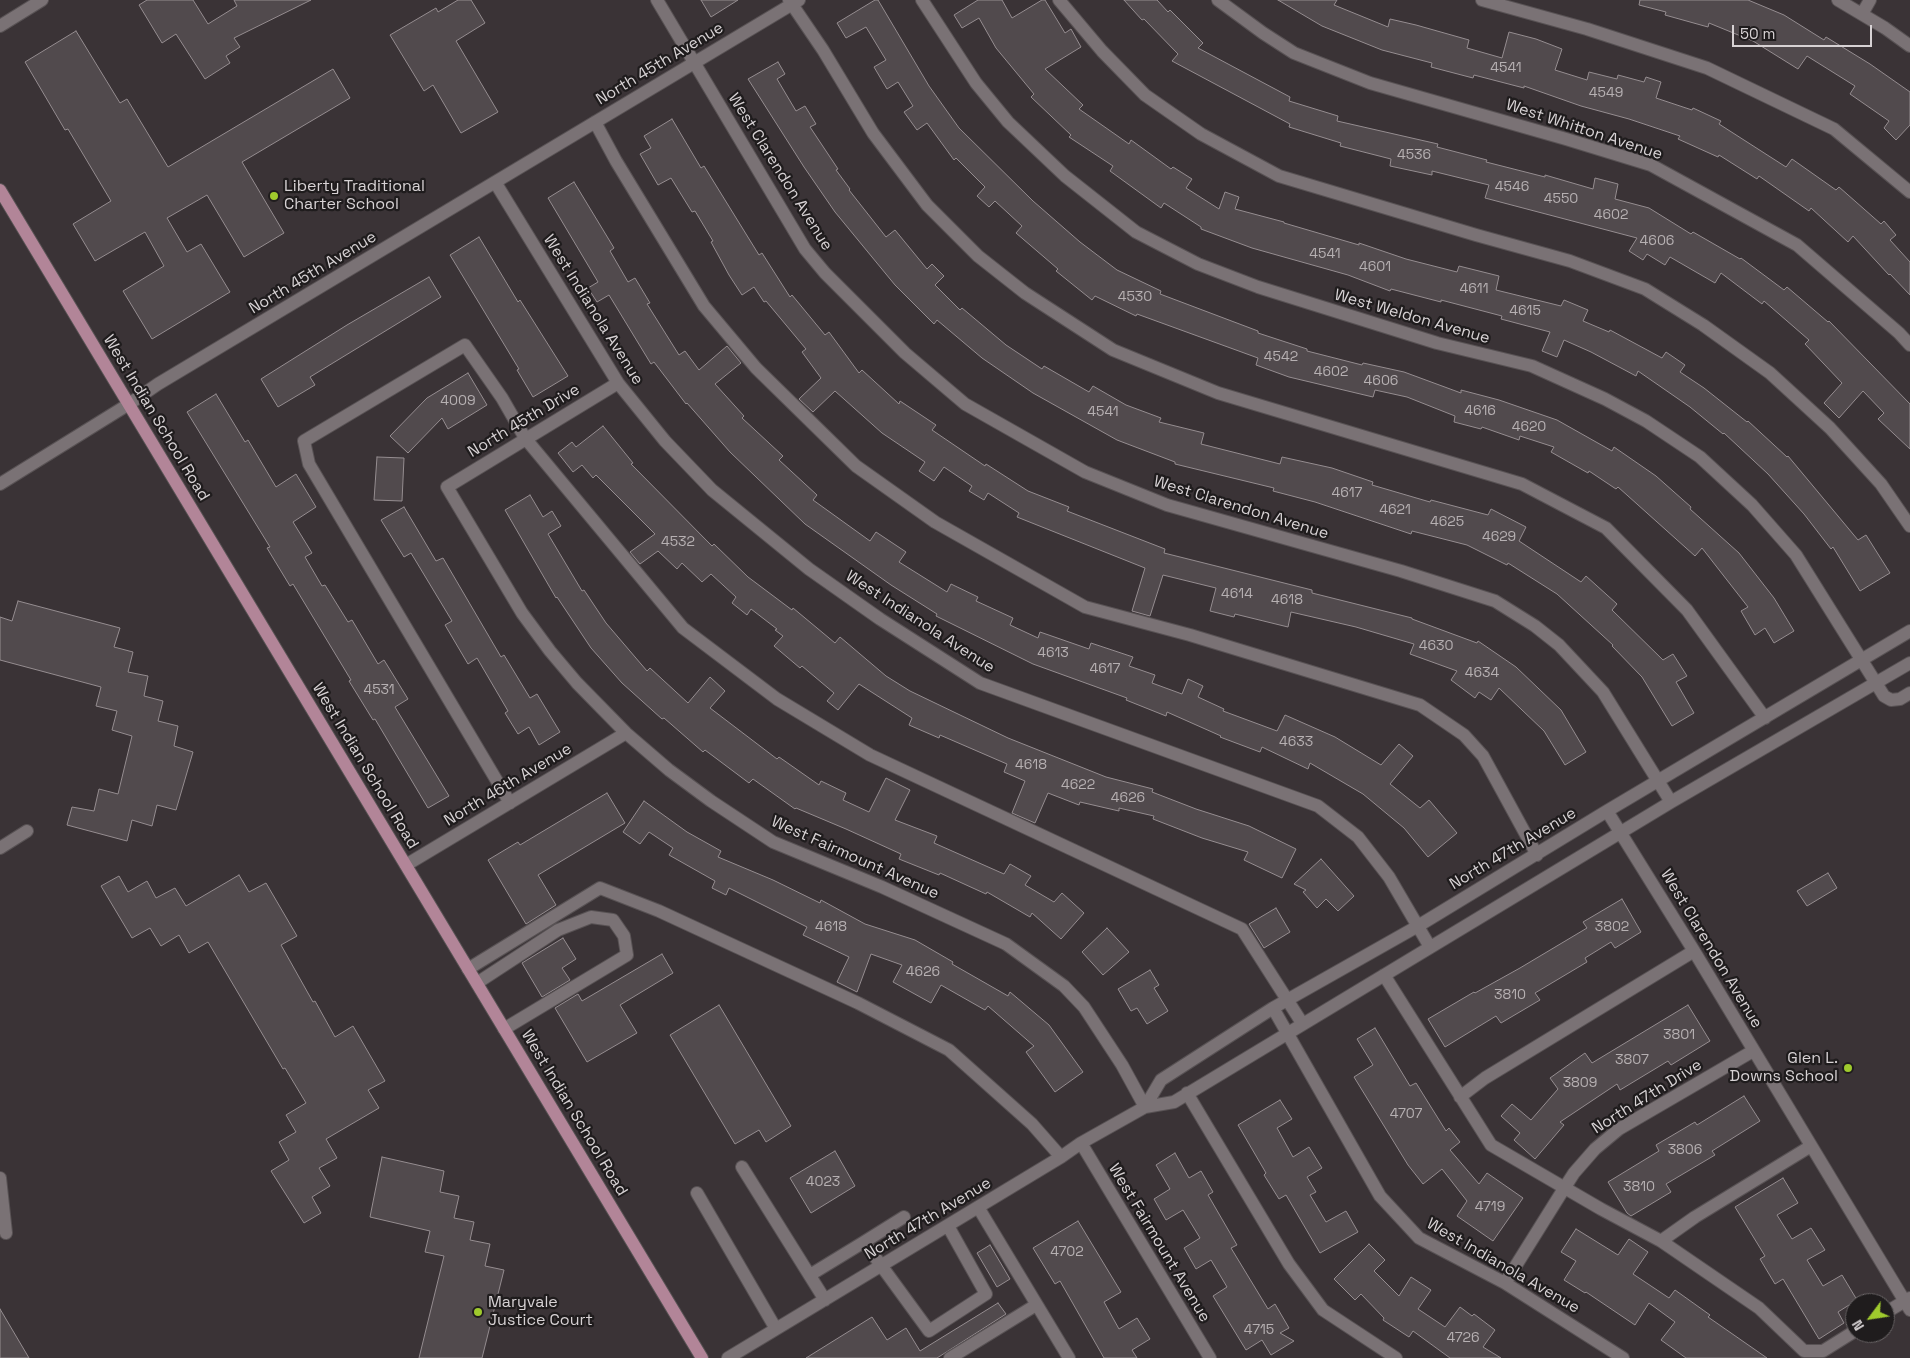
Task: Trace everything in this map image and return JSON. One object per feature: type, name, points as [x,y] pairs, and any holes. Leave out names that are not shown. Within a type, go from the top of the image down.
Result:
[{"type":"main road","name":"West Indian School Road","points":[[0,190],[702,1358]]},
{"type":"street","points":[[0,26],[42,0]]},
{"type":"street","name":"West Clarendon Avenue","points":[[657,0],[805,249],[825,273],[905,353],[965,404],[1085,472],[1167,505],[1401,571],[1495,601],[1559,645],[1603,692],[1671,802]]},
{"type":"street","name":"West Weldon Avenue","points":[[922,0],[976,83],[1008,122],[1065,176],[1136,232],[1198,264],[1258,287],[1437,343],[1532,366],[1605,399],[1646,421],[1700,457],[1752,505],[1796,554],[1884,696],[1891,700],[1900,699],[1910,693]]},
{"type":"street","points":[[1059,0],[1102,51],[1145,95],[1201,134],[1279,176],[1476,236],[1570,261],[1645,289],[1703,325],[1770,373],[1830,428],[1881,484],[1910,526]]},
{"type":"street","name":"West Whitton Avenue","points":[[1218,0],[1262,33],[1294,53],[1370,83],[1557,136],[1651,165],[1797,245],[1892,327],[1910,345]]},
{"type":"street","points":[[1482,0],[1587,29],[1707,68],[1834,129],[1910,192]]},
{"type":"street","points":[[1838,0],[1910,46]]},
{"type":"street","points":[[1862,14],[1870,0]]},
{"type":"street","points":[[793,2],[873,133],[927,204],[978,256],[1025,293],[1112,350],[1218,393],[1522,484],[1606,528],[1688,610],[1765,718]]},
{"type":"street","name":"North 45th Avenue","points":[[0,484],[158,384],[793,2]]},
{"type":"street","points":[[595,122],[616,161],[704,306],[756,368],[856,466],[935,522],[1085,607],[1190,635],[1420,705],[1464,735],[1483,756],[1536,855]]},
{"type":"street","name":"West Indianola Avenue","points":[[495,182],[618,383],[665,441],[712,490],[809,569],[880,619],[980,683],[1318,806],[1358,837],[1389,877],[1430,947]]},
{"type":"street","points":[[510,802],[309,464],[304,441],[465,345],[502,398],[525,438],[683,628],[777,699],[870,755],[1242,929],[1302,1023]]},
{"type":"street","name":"North 45th Drive","points":[[447,487],[618,383]]},
{"type":"street","name":"West Fairmount Avenue","points":[[447,487],[522,613],[577,683],[626,733],[669,770],[773,842],[882,887],[1006,944],[1035,963],[1064,986],[1084,1007],[1122,1065],[1144,1107]]},
{"type":"street","name":"North 47th Avenue","points":[[1144,1107],[1161,1080],[1273,1008],[1418,926],[1910,631]]},
{"type":"street","name":"North 47th Avenue","points":[[728,1358],[978,1208],[1082,1143],[1144,1107],[1174,1102],[1287,1032],[1671,802],[1910,663]]},
{"type":"street","name":"North 46th Avenue","points":[[406,865],[626,733]]},
{"type":"street","name":"West Clarendon Avenue","points":[[1607,811],[1694,951],[1810,1146],[1908,1303]]},
{"type":"street","points":[[0,848],[28,831]]},
{"type":"street","points":[[468,969],[600,888],[659,911],[858,1003],[949,1050],[1032,1124],[1061,1157]]},
{"type":"street","points":[[477,983],[558,930],[591,917],[613,920],[624,936],[627,955],[504,1029]]},
{"type":"street","points":[[1460,1097],[1492,1073],[1694,951]]},
{"type":"street","points":[[1384,975],[1491,1145],[1601,1209],[1661,1241],[1759,1308],[1804,1351],[1823,1350],[1845,1337]]},
{"type":"street","name":"West Indianola Avenue","points":[[1273,1008],[1380,1196],[1418,1238],[1506,1283],[1623,1358]]},
{"type":"street","name":"North 47th Drive","points":[[1506,1283],[1574,1173],[1595,1149],[1620,1129],[1753,1051]]},
{"type":"street","points":[[1187,1093],[1289,1264],[1323,1310],[1396,1358]]},
{"type":"street","name":"West Fairmount Avenue","points":[[1082,1143],[1210,1358]]},
{"type":"street","points":[[1661,1241],[1695,1216],[1810,1146]]},
{"type":"street","points":[[742,1167],[825,1300]]},
{"type":"street","points":[[0,1178],[6,1233]]},
{"type":"street","points":[[697,1193],[776,1330]]},
{"type":"street","points":[[978,1208],[1069,1358]]},
{"type":"street","points":[[810,1276],[904,1217]]},
{"type":"street","points":[[864,1242],[883,1265],[929,1331],[986,1294],[948,1226]]},
{"type":"street","points":[[1895,1309],[1908,1303]]},
{"type":"street","points":[[950,1358],[1036,1305]]},
{"type":"building","points":[[147,0],[193,0],[208,24],[237,6],[234,0],[311,0],[234,38],[240,47],[226,56],[230,63],[205,79],[176,34],[162,43],[139,5]]},
{"type":"building","points":[[458,0],[471,0],[485,23],[456,41],[498,112],[461,133],[433,85],[424,91],[390,35],[436,8],[438,12]]},
{"type":"building","points":[[701,0],[738,0],[711,17]]},
{"type":"building","points":[[878,0],[929,86],[959,128],[1033,201],[1080,242],[1117,270],[1161,291],[1160,294],[1258,331],[1258,333],[1307,349],[1307,351],[1362,365],[1363,363],[1404,372],[1461,393],[1461,390],[1499,400],[1557,420],[1612,451],[1614,447],[1656,476],[1739,553],[1774,598],[1794,631],[1774,643],[1765,628],[1755,635],[1741,611],[1748,607],[1702,548],[1695,556],[1618,487],[1616,489],[1589,471],[1588,473],[1551,452],[1554,447],[1520,436],[1519,440],[1482,427],[1481,429],[1454,422],[1455,416],[1407,397],[1375,390],[1373,397],[1289,377],[1256,365],[1258,358],[1137,314],[1136,316],[1095,296],[1092,300],[1056,271],[1058,269],[1016,233],[1022,226],[995,201],[989,207],[977,196],[985,187],[956,158],[954,160],[927,123],[917,130],[904,112],[913,106],[898,82],[887,89],[874,67],[886,60],[866,27],[846,38],[837,23]]},
{"type":"building","points":[[978,0],[1002,0],[1012,18],[1045,0],[1065,33],[1071,29],[1081,47],[1045,69],[1083,105],[1079,109],[1129,144],[1131,140],[1171,169],[1173,167],[1192,179],[1186,188],[1219,209],[1225,192],[1239,197],[1235,209],[1457,272],[1459,266],[1499,276],[1496,290],[1561,306],[1564,300],[1588,310],[1583,321],[1609,332],[1610,330],[1662,358],[1666,352],[1685,365],[1680,372],[1748,421],[1788,456],[1858,540],[1866,535],[1890,573],[1860,591],[1833,547],[1831,549],[1804,514],[1768,474],[1724,433],[1638,371],[1636,376],[1564,340],[1557,357],[1542,351],[1550,332],[1501,319],[1502,316],[1441,300],[1441,302],[1391,289],[1390,291],[1348,275],[1252,248],[1201,229],[1201,227],[1164,203],[1161,208],[1110,171],[1113,166],[1069,137],[1071,135],[1031,97],[1034,94],[996,48],[979,18],[962,28],[954,15]]},
{"type":"building","points":[[1124,0],[1157,0],[1168,12],[1170,10],[1203,43],[1198,48],[1290,97],[1289,101],[1338,116],[1337,121],[1438,144],[1437,147],[1487,160],[1486,162],[1545,177],[1545,175],[1593,189],[1595,178],[1618,184],[1615,199],[1649,208],[1691,234],[1693,232],[1741,258],[1784,290],[1787,287],[1829,321],[1910,404],[1910,449],[1878,419],[1884,413],[1863,391],[1839,418],[1824,403],[1842,383],[1805,344],[1809,340],[1764,301],[1762,304],[1721,273],[1715,283],[1670,257],[1665,265],[1647,254],[1643,260],[1629,251],[1637,238],[1485,198],[1489,185],[1432,171],[1432,175],[1390,166],[1391,159],[1340,146],[1341,143],[1289,127],[1290,124],[1172,61],[1178,54]]},
{"type":"building","points":[[1278,0],[1337,0],[1334,5],[1388,27],[1390,19],[1416,25],[1469,40],[1467,48],[1502,58],[1509,32],[1536,39],[1562,49],[1555,70],[1587,80],[1589,72],[1617,79],[1618,75],[1644,82],[1646,77],[1661,82],[1656,98],[1692,110],[1693,108],[1721,121],[1719,124],[1786,167],[1792,159],[1836,190],[1839,187],[1881,224],[1884,221],[1896,235],[1890,240],[1910,262],[1910,295],[1853,236],[1848,242],[1811,208],[1809,211],[1759,176],[1757,179],[1719,155],[1718,157],[1678,139],[1680,136],[1581,106],[1524,86],[1524,88],[1474,75],[1473,78],[1431,67],[1432,63],[1382,50],[1322,26]]},
{"type":"building","points":[[1640,0],[1748,0],[1784,15],[1824,40],[1826,37],[1870,64],[1910,92],[1910,125],[1896,140],[1884,128],[1889,121],[1850,94],[1855,86],[1807,56],[1798,69],[1753,41],[1709,23],[1708,27],[1665,15],[1666,12],[1639,5]]},
{"type":"building","points":[[76,31],[120,103],[127,99],[168,167],[333,69],[350,98],[242,162],[284,233],[244,257],[207,195],[167,218],[187,252],[201,244],[230,292],[152,339],[123,291],[164,266],[145,232],[95,261],[73,224],[111,201],[68,129],[65,130],[25,62]]},
{"type":"building","points":[[778,62],[785,74],[777,79],[796,111],[805,106],[816,124],[810,127],[838,169],[836,170],[849,190],[886,237],[895,230],[927,269],[932,264],[944,276],[935,285],[960,310],[962,308],[1006,345],[1042,369],[1044,366],[1089,392],[1093,386],[1126,405],[1161,418],[1159,422],[1204,433],[1201,444],[1280,464],[1282,457],[1332,468],[1373,482],[1372,485],[1430,502],[1431,500],[1488,515],[1491,509],[1526,527],[1519,541],[1581,582],[1586,576],[1617,604],[1612,610],[1663,660],[1673,654],[1687,676],[1676,682],[1694,713],[1672,726],[1642,677],[1613,645],[1557,594],[1508,563],[1507,565],[1467,545],[1412,531],[1411,534],[1315,502],[1273,491],[1274,488],[1175,464],[1175,462],[1117,440],[1033,393],[982,358],[937,320],[934,324],[895,285],[835,212],[748,79]]},
{"type":"building","points":[[672,119],[701,168],[704,166],[759,255],[762,253],[790,297],[792,295],[825,335],[829,332],[859,373],[862,370],[899,404],[900,401],[936,425],[932,430],[985,466],[986,464],[1028,491],[1069,507],[1067,511],[1165,549],[1164,553],[1312,590],[1312,593],[1412,618],[1477,643],[1478,641],[1516,667],[1561,710],[1586,752],[1565,765],[1544,731],[1499,688],[1491,700],[1479,692],[1475,698],[1451,680],[1457,671],[1410,654],[1414,644],[1356,627],[1291,612],[1288,627],[1235,614],[1234,617],[1210,611],[1216,588],[1163,575],[1150,616],[1132,611],[1145,568],[1017,517],[1019,513],[988,493],[984,500],[969,491],[972,486],[944,467],[934,481],[919,471],[925,462],[882,433],[835,391],[813,412],[799,399],[821,378],[802,352],[806,349],[766,301],[764,302],[754,287],[742,295],[729,275],[711,242],[713,241],[695,211],[692,212],[671,178],[658,185],[640,154],[651,148],[644,136]]},
{"type":"building","points":[[574,182],[614,248],[610,251],[628,282],[635,278],[650,303],[647,304],[679,355],[685,351],[699,370],[727,346],[741,363],[715,384],[744,416],[742,418],[783,456],[779,460],[817,495],[813,500],[870,541],[876,532],[906,552],[899,562],[947,592],[951,584],[978,597],[976,601],[1013,618],[1010,625],[1038,638],[1040,632],[1089,649],[1091,643],[1133,657],[1129,666],[1155,675],[1152,683],[1182,694],[1188,679],[1203,686],[1198,697],[1224,709],[1223,711],[1277,731],[1285,715],[1335,737],[1381,765],[1399,744],[1413,756],[1390,784],[1420,808],[1429,800],[1457,833],[1428,857],[1404,828],[1363,794],[1310,763],[1308,769],[1262,747],[1260,752],[1220,737],[1167,712],[1166,716],[1126,700],[1127,698],[1033,664],[936,616],[937,614],[891,585],[805,524],[730,452],[686,404],[654,362],[651,364],[609,295],[597,302],[588,288],[598,282],[548,198]]},
{"type":"building","points":[[479,237],[518,302],[520,300],[568,376],[533,397],[517,370],[519,369],[450,255]]},
{"type":"building","points":[[429,277],[441,297],[310,377],[315,385],[278,407],[261,379],[347,325]]},
{"type":"building","points":[[468,373],[487,405],[448,429],[442,418],[408,453],[390,436],[427,398]]},
{"type":"building","points":[[216,394],[245,442],[248,440],[276,487],[296,474],[316,507],[293,522],[312,553],[305,557],[322,586],[325,585],[348,622],[352,620],[378,664],[384,660],[408,699],[395,707],[449,796],[428,808],[375,719],[373,720],[349,681],[351,680],[293,584],[290,586],[267,548],[270,547],[187,412]]},
{"type":"building","points":[[603,426],[633,463],[631,464],[712,546],[714,544],[748,577],[792,610],[793,608],[835,643],[840,637],[886,676],[910,691],[1008,738],[1106,777],[1153,789],[1152,792],[1196,809],[1249,826],[1296,849],[1282,878],[1244,860],[1248,852],[1202,838],[1153,819],[1154,816],[1119,808],[1119,811],[1080,802],[1079,805],[1048,793],[1035,823],[1012,813],[1025,781],[1004,772],[1007,764],[940,735],[939,738],[909,725],[912,718],[859,684],[838,710],[827,701],[834,693],[802,666],[800,668],[774,646],[783,636],[775,630],[777,629],[751,609],[747,615],[732,603],[736,597],[711,574],[702,582],[682,563],[677,569],[658,551],[640,564],[630,552],[655,534],[596,475],[593,478],[582,465],[573,472],[558,453],[572,442],[576,447]]},
{"type":"building","points":[[377,457],[404,458],[402,501],[374,500]]},
{"type":"building","points":[[530,495],[543,517],[552,511],[561,526],[548,534],[582,591],[584,590],[606,623],[647,671],[650,668],[688,703],[710,677],[725,691],[710,708],[777,759],[779,757],[819,785],[821,781],[846,793],[843,800],[869,812],[886,778],[910,790],[895,820],[937,836],[934,843],[1004,874],[1010,864],[1031,876],[1025,885],[1054,902],[1062,893],[1084,913],[1061,939],[1032,913],[1030,917],[987,892],[986,894],[940,873],[939,875],[899,859],[901,854],[846,829],[795,809],[753,779],[749,783],[705,750],[703,752],[622,683],[591,648],[556,598],[505,510]]},
{"type":"building","points":[[404,507],[436,561],[443,558],[501,657],[504,655],[530,698],[537,694],[560,732],[539,745],[529,727],[518,734],[505,713],[508,711],[477,658],[468,664],[445,625],[452,621],[411,553],[404,557],[381,520]]},
{"type":"building","points":[[18,601],[120,628],[114,647],[133,652],[128,672],[148,676],[144,696],[163,701],[158,721],[178,726],[174,746],[193,752],[176,810],[157,805],[152,826],[132,820],[127,841],[67,825],[72,807],[94,811],[99,789],[118,794],[132,736],[112,730],[117,711],[96,706],[101,687],[0,660],[0,617],[12,621]]},
{"type":"building","points":[[607,793],[625,823],[538,875],[556,905],[526,924],[488,860],[518,842],[520,845]]},
{"type":"building","points":[[644,801],[687,832],[721,851],[718,857],[773,880],[820,903],[821,900],[865,924],[915,940],[1008,996],[1010,992],[1049,1025],[1083,1072],[1055,1092],[1026,1052],[1034,1046],[988,1006],[985,1010],[941,985],[931,1003],[893,982],[902,965],[871,954],[857,992],[837,982],[849,957],[803,935],[807,927],[729,888],[726,895],[712,888],[715,881],[669,855],[673,848],[649,832],[640,844],[623,832]]},
{"type":"building","points":[[1321,859],[1354,896],[1338,911],[1326,899],[1317,908],[1303,892],[1306,890],[1294,884]]},
{"type":"building","points":[[1828,873],[1837,888],[1807,906],[1797,891]]},
{"type":"building","points":[[239,875],[249,892],[266,883],[297,936],[281,945],[313,1002],[315,1001],[335,1037],[353,1026],[385,1081],[368,1090],[379,1108],[326,1139],[337,1158],[319,1168],[330,1186],[312,1197],[321,1213],[304,1223],[271,1171],[289,1160],[279,1142],[296,1132],[286,1115],[306,1103],[285,1068],[283,1069],[208,942],[189,953],[179,935],[161,946],[150,928],[132,938],[101,886],[119,876],[128,892],[147,881],[156,898],[175,888],[186,906]]},
{"type":"building","points":[[1622,899],[1641,932],[1615,948],[1611,942],[1585,958],[1587,962],[1535,993],[1540,1000],[1501,1023],[1496,1016],[1445,1047],[1428,1019],[1587,928],[1583,922]]},
{"type":"building","points":[[1276,908],[1290,932],[1264,948],[1249,924]]},
{"type":"building","points":[[1107,928],[1129,952],[1103,975],[1082,952]]},
{"type":"building","points":[[563,938],[576,959],[562,968],[570,980],[542,997],[522,963]]},
{"type":"building","points":[[662,954],[673,973],[620,1005],[637,1033],[587,1062],[555,1008],[578,994],[582,1001]]},
{"type":"building","points":[[1150,970],[1159,985],[1154,988],[1168,1011],[1147,1024],[1137,1008],[1131,1011],[1118,989]]},
{"type":"building","points":[[719,1005],[791,1126],[766,1142],[759,1130],[735,1144],[670,1035]]},
{"type":"building","points":[[1688,1005],[1710,1041],[1671,1065],[1668,1061],[1620,1090],[1617,1084],[1560,1122],[1564,1125],[1535,1159],[1514,1140],[1520,1133],[1501,1116],[1512,1104],[1531,1120],[1558,1089],[1550,1078],[1585,1053],[1592,1063]]},
{"type":"building","points":[[1375,1028],[1410,1086],[1416,1083],[1446,1131],[1449,1128],[1460,1142],[1450,1150],[1479,1184],[1487,1173],[1523,1198],[1493,1241],[1457,1216],[1467,1201],[1442,1169],[1423,1184],[1408,1165],[1354,1077],[1373,1065],[1357,1039]]},
{"type":"building","points":[[1744,1096],[1760,1121],[1712,1151],[1715,1155],[1666,1184],[1671,1192],[1631,1216],[1627,1213],[1608,1182],[1659,1151],[1656,1145],[1695,1122],[1697,1125]]},
{"type":"building","points":[[1280,1100],[1292,1119],[1277,1128],[1293,1157],[1309,1147],[1322,1168],[1307,1177],[1316,1192],[1310,1195],[1326,1222],[1346,1211],[1358,1232],[1320,1253],[1286,1195],[1279,1199],[1238,1125]]},
{"type":"building","points":[[835,1151],[855,1186],[811,1213],[790,1178]]},
{"type":"building","points":[[1175,1153],[1189,1178],[1201,1171],[1213,1192],[1208,1195],[1237,1245],[1231,1248],[1268,1309],[1275,1304],[1289,1328],[1280,1333],[1294,1341],[1271,1355],[1262,1340],[1246,1350],[1213,1296],[1227,1287],[1211,1260],[1196,1269],[1184,1248],[1200,1238],[1183,1210],[1166,1220],[1154,1199],[1170,1189],[1156,1165]]},
{"type":"building","points":[[382,1157],[444,1171],[440,1192],[459,1196],[454,1218],[474,1222],[470,1240],[490,1244],[485,1266],[504,1270],[482,1358],[419,1358],[444,1256],[425,1252],[430,1231],[370,1217]]},
{"type":"building","points":[[1783,1178],[1798,1203],[1777,1215],[1792,1239],[1811,1228],[1825,1250],[1807,1260],[1823,1286],[1842,1275],[1853,1293],[1845,1293],[1845,1308],[1838,1312],[1844,1323],[1819,1339],[1783,1279],[1775,1284],[1760,1259],[1765,1256],[1735,1207]]},
{"type":"building","points":[[1078,1221],[1121,1292],[1104,1302],[1119,1329],[1137,1318],[1150,1339],[1132,1350],[1137,1358],[1104,1358],[1060,1281],[1055,1284],[1033,1248]]},
{"type":"building","points":[[1576,1229],[1618,1255],[1629,1239],[1648,1252],[1633,1274],[1669,1298],[1675,1290],[1710,1315],[1708,1317],[1767,1358],[1686,1358],[1661,1340],[1675,1322],[1649,1303],[1635,1325],[1586,1292],[1564,1280],[1576,1261],[1561,1252]]},
{"type":"building","points":[[1369,1244],[1385,1260],[1374,1271],[1399,1296],[1411,1277],[1431,1290],[1418,1309],[1445,1327],[1460,1307],[1472,1316],[1474,1314],[1495,1330],[1483,1347],[1501,1358],[1450,1358],[1413,1331],[1409,1337],[1383,1320],[1384,1318],[1361,1294],[1355,1300],[1334,1279]]},
{"type":"building","points":[[990,1245],[1010,1279],[997,1287],[977,1253]]},
{"type":"building","points":[[998,1303],[1006,1314],[937,1358],[806,1358],[872,1317],[887,1340],[906,1328],[920,1351]]},
{"type":"building","points":[[0,1309],[29,1358],[0,1358]]},
{"type":"place","name":"Liberty Traditional Charter School","points":[[274,196]]},
{"type":"place","name":"Glen L. Downs School","points":[[1848,1068]]},
{"type":"place","name":"Maryvale Justice Court","points":[[478,1312]]}]
